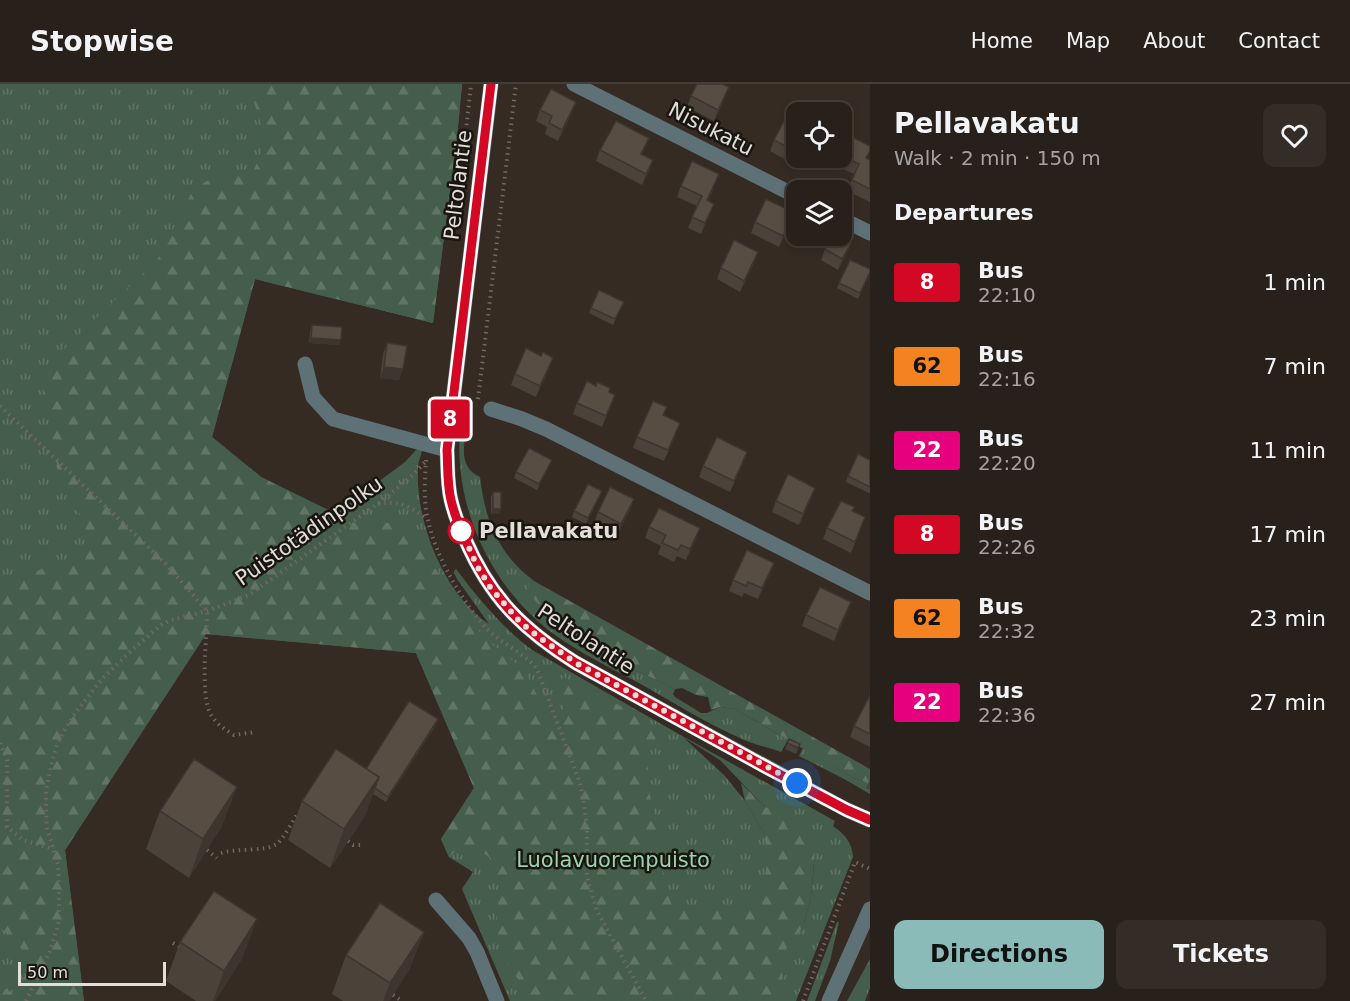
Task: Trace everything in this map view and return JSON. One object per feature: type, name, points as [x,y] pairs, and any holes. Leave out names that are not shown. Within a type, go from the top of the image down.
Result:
[{"type":"street","name":"Peltolantie","points":[[491,84],[447,450],[451,500],[457,521],[477,566],[490,587],[520,622],[576,663],[847,810],[870,820]]},
{"type":"street","name":"Nisukatu","points":[[574,84],[786,191]]},
{"type":"street","points":[[852,224],[870,233]]},
{"type":"street","points":[[305,364],[313,397],[333,420],[447,450]]},
{"type":"street","points":[[484,407],[546,429],[870,593]]},
{"type":"street","points":[[436,900],[469,938],[477,952],[496,1001]]},
{"type":"street","points":[[829,1001],[870,909]]},
{"type":"path","points":[[464,149],[471,84]]},
{"type":"path","points":[[484,407],[487,305],[516,84]]},
{"type":"path","points":[[0,406],[165,563],[207,611],[205,666],[209,711],[215,721],[234,735],[255,732]]},
{"type":"path","points":[[427,445],[425,500],[427,519],[434,542],[450,575],[477,616],[499,640],[530,661],[537,669],[580,783],[586,829],[586,877],[597,911],[646,1001]]},
{"type":"path","name":"Puistotädinpolku","points":[[26,1001],[50,951],[58,921],[58,864],[47,828],[46,790],[55,754],[65,729],[102,679],[161,625],[249,595],[377,504],[414,474],[426,461]]},
{"type":"path","points":[[377,504],[386,502],[402,504],[427,519]]},
{"type":"path","points":[[0,743],[8,760],[8,827],[23,840],[53,849]]},
{"type":"path","points":[[221,853],[264,848],[275,844],[281,839],[300,810]]},
{"type":"path","points":[[348,841],[353,844],[363,844]]},
{"type":"path","points":[[207,850],[217,858]]},
{"type":"path","points":[[803,1001],[855,862],[870,869]]},
{"type":"path","points":[[172,943],[186,951]]},
{"type":"path","points":[[393,995],[402,1001]]},
{"type":"green space","name":"Luolavuorenpuisto","points":[[0,84],[462,84],[433,323],[255,279],[212,437],[261,477],[335,514],[405,462],[418,448],[422,449],[418,465],[418,488],[427,532],[446,575],[458,594],[473,611],[489,624],[457,579],[454,573],[456,569],[482,602],[534,651],[835,821],[833,826],[847,839],[853,857],[796,1001],[510,1001],[462,889],[473,872],[449,857],[441,839],[474,788],[416,653],[206,634],[65,850],[84,1001],[0,1001]],"holes":[[[683,737],[720,760],[765,807],[815,852],[811,897],[804,923],[764,833],[745,801],[725,776]]]},
{"type":"green space","name":"Luolavuorenpuisto","points":[[251,84],[462,84],[433,323],[255,279],[212,437],[261,477],[359,525],[399,523],[421,532],[431,561],[448,590],[486,640],[522,669],[547,716],[565,712],[557,692],[563,677],[623,707],[644,722],[656,737],[647,753],[649,791],[663,850],[664,884],[673,908],[741,911],[761,893],[768,860],[764,833],[745,801],[741,783],[765,807],[791,816],[807,829],[815,852],[811,897],[804,923],[793,943],[787,947],[782,961],[782,1001],[527,1001],[520,982],[507,963],[499,944],[497,920],[499,885],[493,860],[479,850],[460,847],[449,857],[441,839],[474,788],[416,653],[206,634],[65,850],[84,1001],[0,1001],[0,985],[15,995],[33,960],[0,927],[0,586],[71,557],[87,543],[84,521],[60,480],[42,384],[65,348],[157,260],[193,190],[221,172],[254,170],[266,142],[252,96]]},
{"type":"green space","points":[[463,406],[472,410],[464,447],[467,465],[480,477],[485,508],[502,548],[534,581],[529,584],[537,603],[556,620],[627,666],[675,689],[673,694],[675,697],[701,713],[707,713],[720,707],[735,709],[788,740],[781,752],[748,742],[703,720],[573,647],[527,611],[506,587],[475,531],[460,469],[459,438]]},
{"type":"green space","points":[[534,581],[870,769],[870,784],[852,777],[735,709],[720,707],[711,710],[708,697],[696,695],[682,688],[675,689],[627,666],[556,620],[537,603],[528,591],[529,584]]},
{"type":"green space","points":[[803,748],[852,777],[870,784],[870,794],[799,756]]},
{"type":"green space","points":[[837,922],[839,922],[830,961],[815,1001],[807,1001]]},
{"type":"green space","points":[[870,959],[870,988],[865,1001],[847,1001]]},
{"type":"building","points":[[697,84],[722,84],[729,87],[718,110],[691,96]]},
{"type":"building","points":[[551,89],[576,102],[562,130],[549,123],[552,116],[540,110]]},
{"type":"building","points":[[786,120],[786,147],[774,140]]},
{"type":"building","points":[[616,121],[649,138],[641,154],[653,160],[646,174],[600,150]]},
{"type":"building","points":[[852,137],[870,146],[866,158],[870,160],[870,189],[852,180],[859,164],[852,160]]},
{"type":"building","points":[[692,161],[719,174],[707,200],[714,204],[705,223],[692,217],[702,196],[681,186]]},
{"type":"building","points":[[766,199],[786,209],[786,230],[783,236],[755,222]]},
{"type":"building","points":[[734,240],[758,252],[744,281],[721,268]]},
{"type":"building","points":[[827,246],[850,246],[842,259],[825,249]]},
{"type":"building","points":[[850,260],[870,269],[860,293],[839,283]]},
{"type":"building","points":[[599,290],[624,302],[615,319],[591,308]]},
{"type":"building","points":[[312,325],[342,327],[341,340],[311,338]]},
{"type":"building","points":[[387,343],[407,346],[403,369],[384,367]]},
{"type":"building","points":[[526,348],[541,356],[543,352],[553,358],[540,386],[515,374]]},
{"type":"building","points":[[587,381],[596,386],[597,382],[610,388],[609,392],[615,395],[606,416],[577,403]]},
{"type":"building","points":[[653,401],[667,407],[663,415],[680,423],[668,450],[637,437]]},
{"type":"building","points":[[717,437],[747,452],[734,481],[703,466]]},
{"type":"building","points":[[529,448],[552,460],[539,484],[516,472]]},
{"type":"building","points":[[858,454],[870,460],[870,487],[848,476]]},
{"type":"building","points":[[788,474],[815,488],[803,514],[776,501]]},
{"type":"building","points":[[588,484],[602,491],[588,518],[574,511]]},
{"type":"building","points":[[610,487],[634,499],[621,524],[598,512]]},
{"type":"building","points":[[493,492],[501,492],[501,509],[493,509]]},
{"type":"building","points":[[841,501],[855,507],[852,511],[865,517],[855,542],[827,528]]},
{"type":"building","points":[[659,508],[700,528],[690,549],[681,545],[678,550],[662,543],[666,535],[649,527]]},
{"type":"building","points":[[747,550],[774,563],[762,588],[748,582],[746,586],[733,580]]},
{"type":"building","points":[[820,587],[851,602],[838,630],[806,615]]},
{"type":"building","points":[[870,695],[870,734],[854,726]]},
{"type":"building","points":[[409,701],[438,719],[388,797],[375,788],[379,777],[366,769]]},
{"type":"building","points":[[789,739],[800,744],[798,748],[787,743]]},
{"type":"building","points":[[336,749],[379,777],[344,829],[302,801]]},
{"type":"building","points":[[194,759],[237,787],[203,839],[160,811]]},
{"type":"building","points":[[214,891],[257,919],[224,971],[180,942]]},
{"type":"building","points":[[380,903],[424,932],[390,983],[346,955]]},
{"type":"bus line","name":"8","points":[[491,84],[447,450],[451,500],[457,521],[477,566],[490,587],[520,622],[576,663],[847,810],[870,820]]},
{"type":"place","name":"Pellavakatu","points":[[461,531]]},
{"type":"route","points":[[461,531],[477,566],[490,587],[520,622],[556,650],[797,783]]}]
